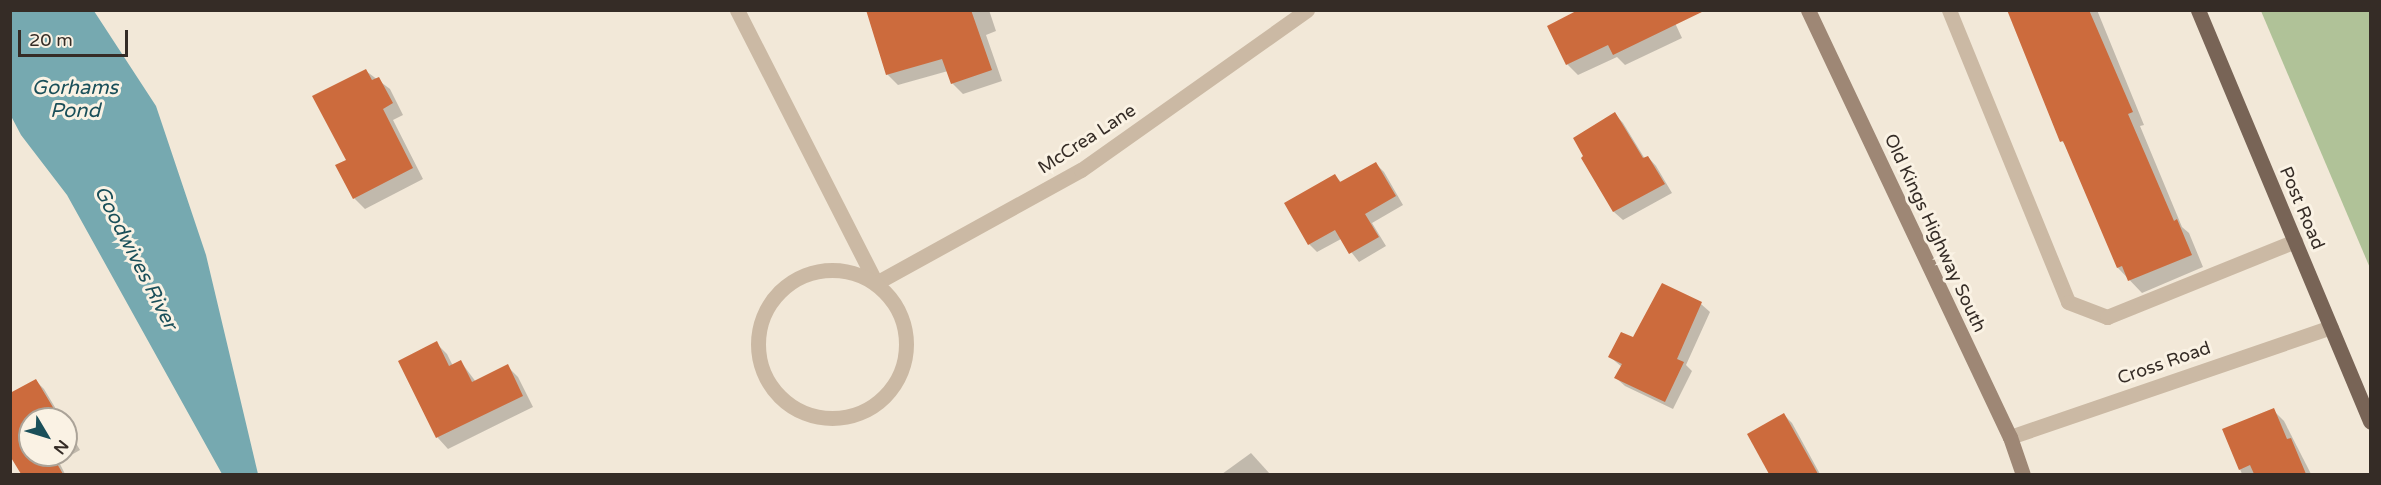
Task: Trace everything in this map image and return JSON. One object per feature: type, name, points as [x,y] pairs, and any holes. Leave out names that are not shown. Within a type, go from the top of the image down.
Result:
[{"type":"main road","name":"Post Road","points":[[2198,10],[2370,422]]},
{"type":"street","points":[[737,10],[876,283],[896,305],[906,332],[906,362],[893,388],[872,408],[844,418],[814,417],[788,405],[768,384],[758,356],[759,327],[766,308],[793,280],[821,270],[850,271],[876,283]]},
{"type":"street","name":"McCrea Lane","points":[[876,283],[1081,170],[1307,10]]},
{"type":"street","name":"Old Kings Highway South","points":[[1808,10],[2010,437],[2023,474]]},
{"type":"street","points":[[1949,10],[2068,302],[2107,317],[2295,241]]},
{"type":"street","name":"Cross Road","points":[[2010,437],[2331,327]]},
{"type":"green space","points":[[2261,11],[2370,11],[2370,268]]},
{"type":"water","name":"Gorhams Pond","points":[[10,11],[94,11],[156,106],[206,255],[258,474],[222,474],[67,195],[21,135],[11,116]]},
{"type":"building","points":[[866,10],[971,10],[992,70],[951,84],[942,59],[886,75]]},
{"type":"building","points":[[1578,10],[1706,10],[1613,55],[1608,45],[1566,65],[1547,26]]},
{"type":"building","points":[[2007,10],[2089,10],[2133,112],[2128,114],[2174,221],[2177,219],[2192,255],[2128,281],[2122,266],[2117,268],[2063,141],[2060,142]]},
{"type":"building","points":[[366,69],[372,80],[379,77],[393,103],[383,109],[413,168],[353,199],[335,165],[346,160],[312,96]]},
{"type":"building","points":[[1615,112],[1643,158],[1648,156],[1665,184],[1613,212],[1581,158],[1583,156],[1573,138]]},
{"type":"building","points":[[1376,162],[1396,196],[1365,214],[1379,237],[1349,254],[1335,230],[1308,245],[1284,203],[1335,174],[1340,182]]},
{"type":"building","points":[[1662,283],[1702,302],[1677,359],[1684,362],[1665,402],[1614,378],[1622,364],[1608,357],[1621,332],[1633,337]]},
{"type":"building","points":[[437,341],[449,366],[461,360],[472,382],[508,364],[523,396],[436,438],[398,361]]},
{"type":"building","points":[[36,379],[53,407],[18,407],[18,467],[59,467],[63,474],[21,474],[10,456],[10,393]]},
{"type":"building","points":[[2274,408],[2287,439],[2291,438],[2306,474],[2254,474],[2250,465],[2239,470],[2222,429]]},
{"type":"building","points":[[1784,413],[1818,474],[1769,474],[1747,434]]},
{"type":"water label","name":"Goodwives River","points":[[135,258]]}]
